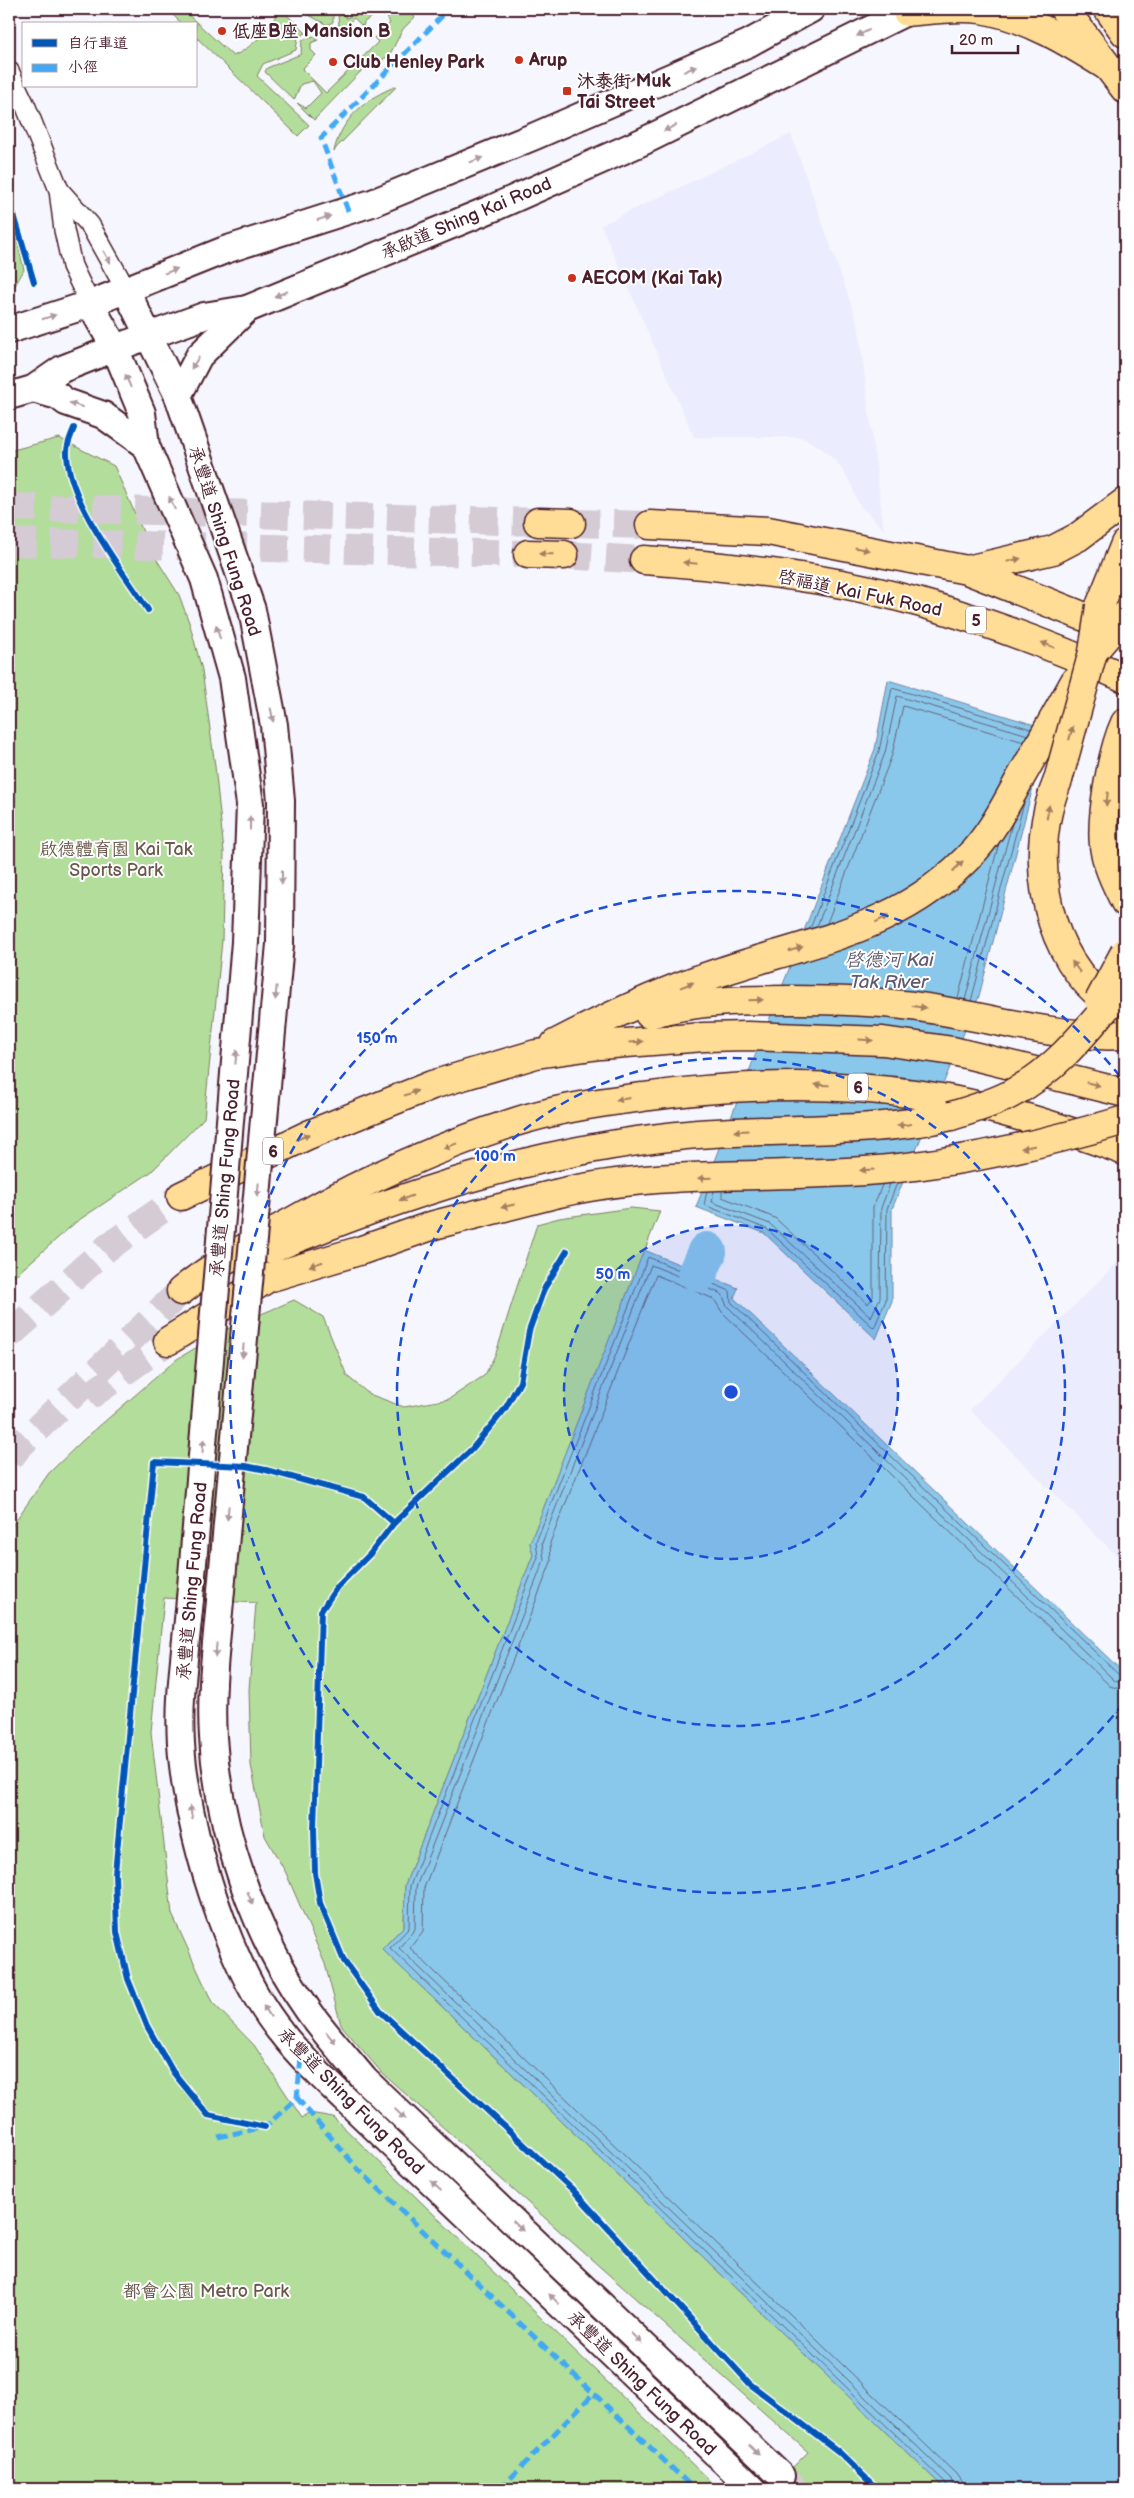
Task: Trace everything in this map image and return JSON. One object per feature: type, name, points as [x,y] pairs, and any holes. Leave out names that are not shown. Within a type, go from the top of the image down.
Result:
[{"type":"highway","points":[[909,10],[979,9],[1026,22],[1076,47],[1119,80]]},
{"type":"highway","points":[[1064,9],[1119,80]]},
{"type":"highway","points":[[967,570],[1053,550],[1078,536],[1125,502]]},
{"type":"highway","points":[[538,522],[571,523]]},
{"type":"highway","name":"5","points":[[650,525],[768,531],[967,570],[1108,625],[1125,634]]},
{"type":"highway","points":[[1125,544],[1100,606],[1093,652],[1048,810],[1044,844],[1044,886],[1054,927],[1072,962],[1099,995],[1125,1009]]},
{"type":"highway","points":[[528,554],[564,555]]},
{"type":"highway","name":"啓福道 Kai Fuk Road","points":[[644,560],[774,574],[821,581],[882,594],[933,607],[1036,640],[1125,678]]},
{"type":"highway","points":[[536,1054],[598,1022],[716,973],[840,936],[882,920],[920,897],[948,876],[975,850],[996,823],[1093,652],[1125,612]]},
{"type":"highway","points":[[1122,729],[1106,800],[1104,841],[1110,871],[1125,902]]},
{"type":"highway","points":[[1101,1038],[1125,952]]},
{"type":"highway","points":[[1101,1038],[1125,985]]},
{"type":"highway","points":[[536,1054],[600,1029],[661,1010],[708,1002],[836,1000],[912,1006],[1101,1038]]},
{"type":"highway","name":"6","points":[[181,1196],[308,1134],[432,1085],[536,1054],[600,1045],[695,1038],[808,1037],[883,1041],[953,1051],[1125,1093]]},
{"type":"highway","name":"6","points":[[1101,1038],[1050,1067],[1010,1094],[977,1108],[936,1119],[887,1127],[843,1130],[752,1131],[678,1136],[570,1152],[436,1187],[358,1214],[210,1275],[181,1291],[210,1267],[346,1190],[415,1158],[516,1122],[589,1104],[727,1087],[792,1084],[851,1086],[924,1095],[1042,1122],[1125,1151]]},
{"type":"highway","points":[[168,1341],[268,1278],[362,1250],[434,1225],[555,1194],[636,1182],[865,1171],[922,1166],[1036,1145],[1125,1120]]},
{"type":"main road","points":[[9,330],[90,304],[125,288],[225,250],[381,200],[535,136],[749,43],[811,9]]},
{"type":"main road","name":"承啟道 Shing Kai Road","points":[[21,392],[62,369],[115,348],[204,316],[247,309],[492,208],[635,145],[909,10]]},
{"type":"main road","name":"承豐道 Shing Fung Road","points":[[125,288],[178,396],[252,610],[274,724],[281,801],[280,944],[213,1684],[213,1737],[218,1788],[233,1852],[251,1902],[282,1968],[308,2010],[365,2080],[781,2476]]},
{"type":"main road","name":"承豐道 Shing Fung Road","points":[[90,304],[115,348],[142,413],[146,446],[204,579],[232,678],[250,804],[245,942],[190,1599],[181,1743],[194,1828],[221,1919],[253,1990],[279,2030],[302,2057],[753,2489]]},
{"type":"main road","points":[[178,396],[191,368],[203,351],[247,309]]},
{"type":"main road","points":[[21,392],[52,394],[66,402],[103,415],[146,446]]},
{"type":"street","points":[[9,71],[26,107],[59,190],[64,230],[72,266],[90,304]]},
{"type":"street","points":[[59,190],[90,225],[125,288]]},
{"type":"shaded area","points":[[791,134],[858,324],[884,530],[858,503],[851,484],[838,463],[820,447],[801,437],[694,437],[601,225]]},
{"type":"shaded area","points":[[1125,1255],[1125,1564],[970,1410]]},
{"type":"green space","points":[[167,9],[182,9],[196,22],[180,22]]},
{"type":"green space","points":[[278,9],[283,9],[306,33],[298,37],[296,50],[263,64],[257,76],[309,125],[298,136],[198,39],[198,24],[233,56],[240,53],[260,37],[272,23]]},
{"type":"green space","points":[[298,9],[344,9],[333,13],[333,22],[327,25]]},
{"type":"green space","points":[[359,9],[406,9],[415,17],[403,29],[390,54],[380,62],[366,66],[314,120],[297,103],[306,108],[321,93],[313,81],[301,84],[294,100],[265,72],[267,68],[301,54],[302,40],[313,36],[318,40],[311,43],[311,50],[316,55],[302,69],[326,93],[378,42],[374,38],[390,23],[383,10],[364,22],[363,27],[354,18],[341,30],[326,37],[325,31],[339,25],[338,16],[345,14],[346,18],[359,13]]},
{"type":"green space","points":[[397,86],[334,151],[337,139],[349,119],[375,96]]},
{"type":"green space","points":[[9,205],[24,270],[13,289],[9,290]]},
{"type":"green space","name":"啟德體育園 Kai Tak Sports Park","points":[[59,438],[114,466],[152,552],[179,595],[190,625],[202,670],[224,852],[222,941],[204,1118],[151,1172],[76,1222],[9,1281],[9,451]]},
{"type":"green space","name":"都會公園 Metro Park","points":[[631,1208],[660,1211],[530,1543],[533,1555],[405,1885],[404,1926],[382,1949],[945,2489],[771,2489],[808,2452],[382,2073],[341,2025],[325,1964],[286,1873],[265,1836],[251,1765],[249,1690],[256,1603],[164,1598],[151,1732],[172,1914],[212,2002],[254,2045],[302,2118],[310,2113],[333,2117],[718,2489],[9,2489],[9,1530],[49,1473],[82,1441],[177,1359],[231,1327],[294,1300],[323,1317],[347,1376],[369,1394],[404,1407],[449,1399],[485,1375],[496,1353],[537,1224],[559,1218]]},
{"type":"water","name":"啓德河 Kai Tak River","points":[[888,680],[1048,729],[979,996],[892,1209],[892,1301],[876,1339],[764,1233],[696,1207],[875,749]]},
{"type":"water","points":[[644,1250],[738,1288],[734,1298],[1125,1674],[1125,2489],[945,2489],[382,1949],[404,1926],[405,1885],[533,1555],[530,1543]]},
{"type":"waterway","name":"啓德河 Kai Tak River","points":[[698,1272],[707,1252]]},
{"type":"tunnel","points":[[9,507],[538,522]]},
{"type":"tunnel","points":[[571,523],[650,525]]},
{"type":"tunnel","points":[[9,542],[528,554]]},
{"type":"tunnel","points":[[564,555],[644,560]]},
{"type":"tunnel","points":[[9,1335],[107,1248],[181,1196]]},
{"type":"tunnel","points":[[9,1459],[18,1447],[181,1291]]},
{"type":"tunnel","points":[[88,1397],[168,1341]]},
{"type":"tunnel","points":[[781,2476],[796,2489]]},
{"type":"marked path","points":[[348,211],[321,138],[449,9]]},
{"type":"marked path","points":[[218,2137],[265,2127],[297,2098],[301,2057]]},
{"type":"marked path","points":[[297,2098],[358,2169],[694,2489]]},
{"type":"marked path","points":[[500,2489],[594,2393]]},
{"type":"cycle path","points":[[9,198],[34,282]]},
{"type":"cycle path","points":[[74,428],[68,444],[67,454],[76,493],[98,535],[148,610]]},
{"type":"cycle path","points":[[567,1251],[544,1289],[529,1331],[520,1382],[505,1409],[472,1449],[394,1523],[370,1554],[337,1587],[321,1611],[314,1829],[315,1873],[320,1903],[344,1961],[380,2011],[573,2190],[750,2384],[839,2452],[877,2489]]},
{"type":"cycle path","points":[[265,2127],[208,2115],[173,2072],[147,2026],[128,1979],[117,1932],[115,1873],[154,1462],[246,1466],[266,1470],[364,1497],[394,1523]]},
{"type":"place","name":"低座B座 Mansion B","points":[[222,31]]},
{"type":"place","name":"Arup","points":[[519,60]]},
{"type":"place","name":"Club Henley Park","points":[[333,62]]},
{"type":"place","name":"沐泰街 Muk Tai Street","points":[[567,91]]},
{"type":"place","name":"AECOM (Kai Tak)","points":[[572,278]]}]
